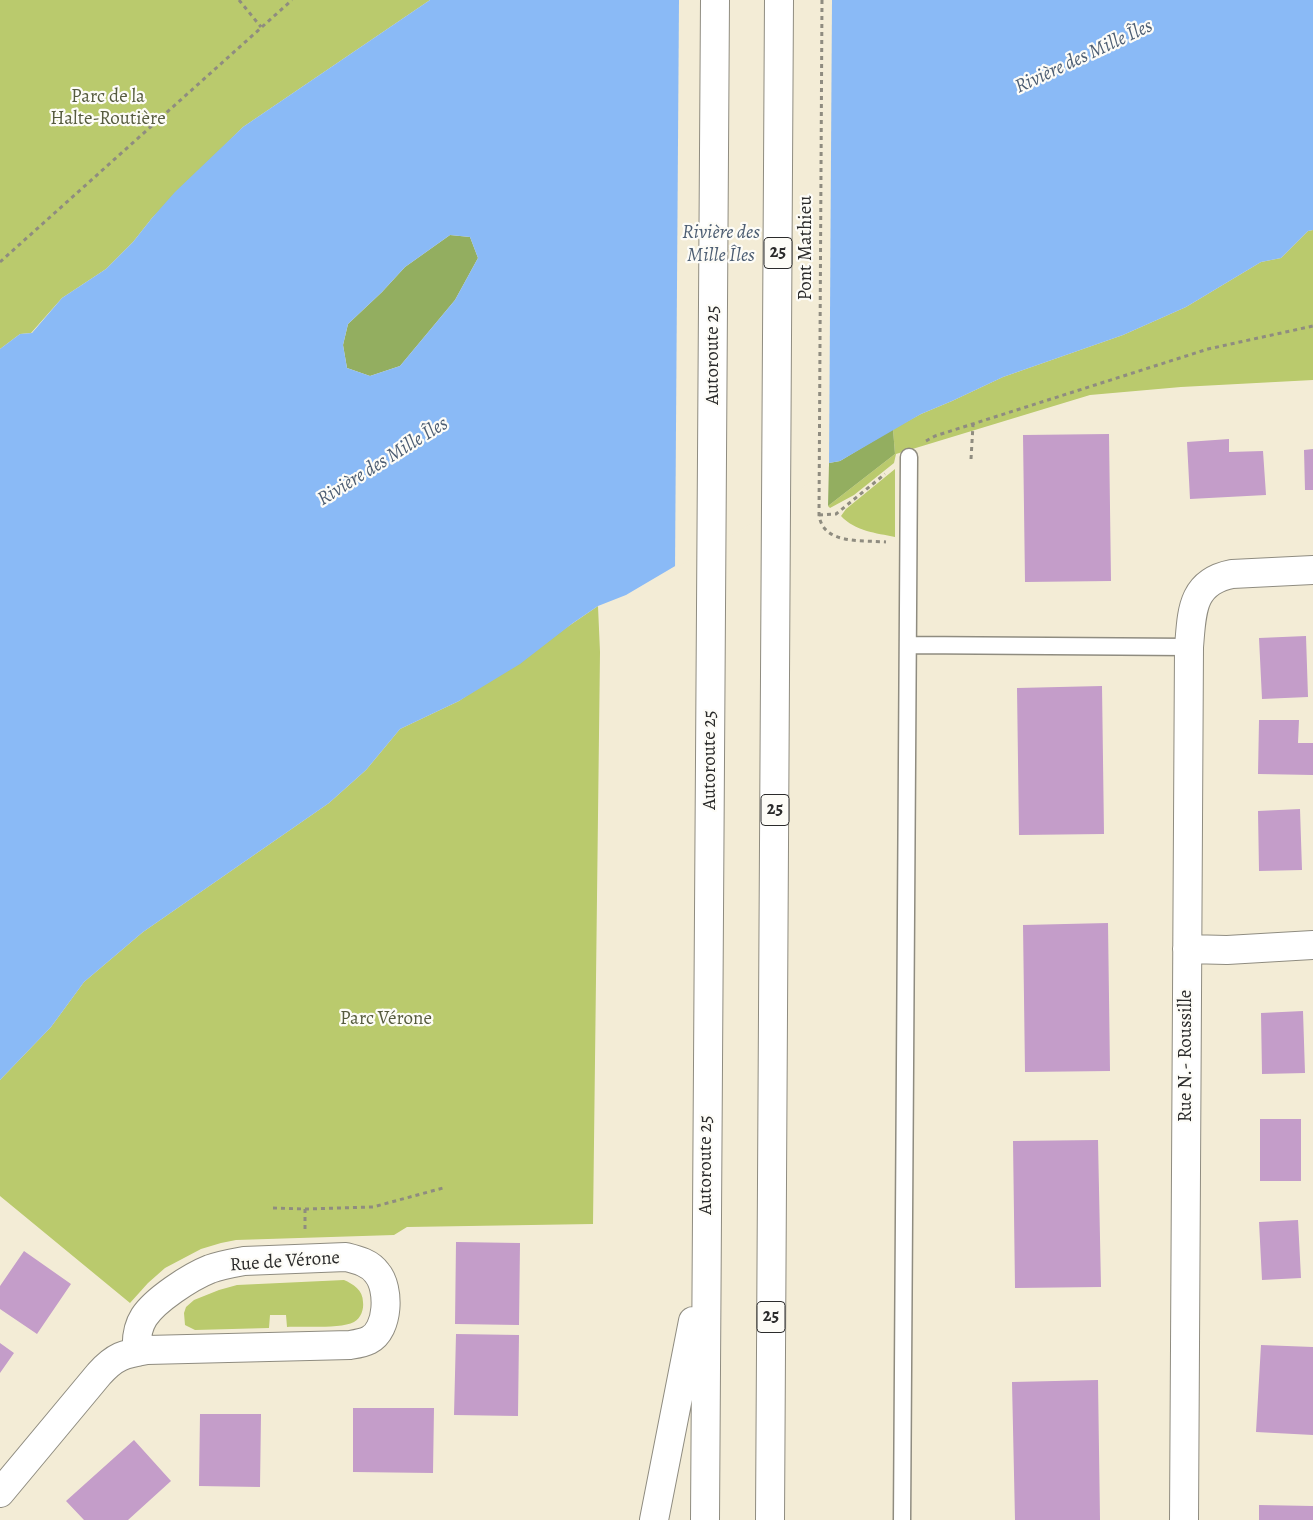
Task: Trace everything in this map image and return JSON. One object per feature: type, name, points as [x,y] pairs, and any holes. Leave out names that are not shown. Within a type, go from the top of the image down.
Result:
[{"type":"main road","name":"Autoroute 25","points":[[705,1520],[715,0]]},
{"type":"main road","name":"25","points":[[770,1520],[779,0]]},
{"type":"main road","name":"Rue N.- Roussille","points":[[1184,1520],[1189,647],[1193,612],[1200,593],[1207,583],[1219,577],[1232,574],[1313,570]]},
{"type":"main road","points":[[1187,949],[1227,950],[1313,945]]},
{"type":"main road","points":[[654,1520],[706,1256]]},
{"type":"main road","name":"Rue de Vérone","points":[[0,1493],[108,1364],[120,1356],[147,1350],[350,1345],[360,1343],[370,1340],[382,1324],[385,1314],[386,1297],[379,1274],[371,1266],[346,1257],[244,1261],[229,1264],[210,1269],[162,1298],[143,1318],[136,1338],[137,1352]]},
{"type":"lane","points":[[902,1520],[910,457]]},
{"type":"lane","points":[[909,645],[1189,647]]},
{"type":"path","points":[[239,0],[261,27]]},
{"type":"path","points":[[0,262],[292,0]]},
{"type":"path","name":"Pont Mathieu","points":[[819,514],[822,0]]},
{"type":"path","points":[[910,457],[917,447],[928,439],[1208,349],[1313,326]]},
{"type":"path","points":[[971,458],[973,425]]},
{"type":"path","points":[[888,472],[836,514],[819,514],[822,526],[836,537],[895,543]]},
{"type":"path","points":[[273,1208],[373,1208],[443,1188]]},
{"type":"path","points":[[305,1209],[306,1238]]},
{"type":"green space","name":"Parc de la Halte-Routière","points":[[0,0],[430,0],[243,127],[152,218],[133,242],[106,269],[62,298],[31,333],[20,334],[0,349]]},
{"type":"green space","points":[[1313,230],[1313,380],[1181,387],[1090,395],[896,454],[894,463],[854,495],[830,508],[828,506],[895,454],[893,429],[921,414],[1003,377],[1123,335],[1186,307],[1261,262],[1281,258],[1308,231]]},
{"type":"green space","points":[[450,235],[470,237],[478,258],[455,300],[400,366],[370,376],[347,368],[343,345],[348,324],[405,267]]},
{"type":"green space","points":[[893,429],[895,454],[828,506],[829,463],[840,461]]},
{"type":"green space","points":[[895,469],[895,537],[859,528],[841,516],[846,509]]},
{"type":"green space","name":"Parc Vérone","points":[[598,606],[600,652],[593,1224],[407,1227],[394,1235],[236,1240],[201,1249],[165,1268],[130,1303],[0,1196],[0,1080],[51,1027],[84,982],[143,932],[329,803],[366,770],[400,729],[459,701]]},
{"type":"green space","points":[[344,1280],[354,1286],[363,1298],[360,1316],[354,1322],[348,1324],[340,1326],[287,1327],[286,1315],[270,1315],[269,1328],[195,1330],[185,1325],[184,1313],[186,1307],[194,1300],[219,1290],[237,1285]]},
{"type":"water","name":"Rivière des Mille Îles","points":[[430,0],[1313,0],[1313,230],[1308,231],[1281,258],[1261,262],[1186,307],[1123,335],[1003,377],[921,414],[840,461],[829,463],[777,506],[626,595],[598,606],[520,664],[459,701],[400,729],[366,770],[329,803],[143,932],[84,982],[51,1027],[0,1080],[0,349],[20,334],[32,333],[62,298],[106,269],[133,242],[175,192],[243,127]],"holes":[[[450,235],[470,237],[478,258],[455,300],[400,366],[370,376],[347,368],[343,345],[348,324],[405,267]]]},
{"type":"pier","points":[[679,0],[832,0],[829,466],[778,508],[675,569]]},
{"type":"building","points":[[1109,434],[1111,581],[1025,582],[1023,435]]},
{"type":"building","points":[[1229,439],[1229,452],[1263,451],[1266,495],[1190,499],[1187,442]]},
{"type":"building","points":[[1313,449],[1313,490],[1305,490],[1304,450]]},
{"type":"building","points":[[1306,636],[1308,697],[1262,699],[1259,638]]},
{"type":"building","points":[[1102,686],[1104,834],[1019,835],[1017,688]]},
{"type":"building","points":[[1259,720],[1299,720],[1298,743],[1313,743],[1313,775],[1258,774]]},
{"type":"building","points":[[1300,809],[1302,870],[1259,871],[1258,811]]},
{"type":"building","points":[[1108,923],[1110,1071],[1025,1072],[1023,925]]},
{"type":"building","points":[[1303,1011],[1305,1073],[1262,1074],[1261,1013]]},
{"type":"building","points":[[1260,1119],[1301,1119],[1301,1181],[1260,1181]]},
{"type":"building","points":[[1098,1140],[1101,1287],[1015,1288],[1013,1141]]},
{"type":"building","points":[[1298,1220],[1301,1278],[1262,1280],[1259,1222]]},
{"type":"building","points":[[456,1242],[520,1243],[519,1325],[455,1324]]},
{"type":"building","points":[[24,1251],[71,1284],[37,1334],[0,1309],[0,1286]]},
{"type":"building","points":[[456,1334],[519,1335],[518,1416],[454,1415]]},
{"type":"building","points":[[0,1343],[14,1353],[0,1373]]},
{"type":"building","points":[[1261,1345],[1313,1347],[1313,1435],[1256,1432]]},
{"type":"building","points":[[1098,1380],[1100,1520],[1015,1520],[1012,1382]]},
{"type":"building","points":[[353,1408],[434,1408],[433,1473],[353,1472]]},
{"type":"building","points":[[200,1414],[261,1414],[260,1487],[199,1486]]},
{"type":"building","points":[[134,1440],[171,1481],[128,1520],[84,1520],[66,1501]]},
{"type":"building","points":[[1259,1505],[1313,1506],[1313,1520],[1259,1520]]}]
